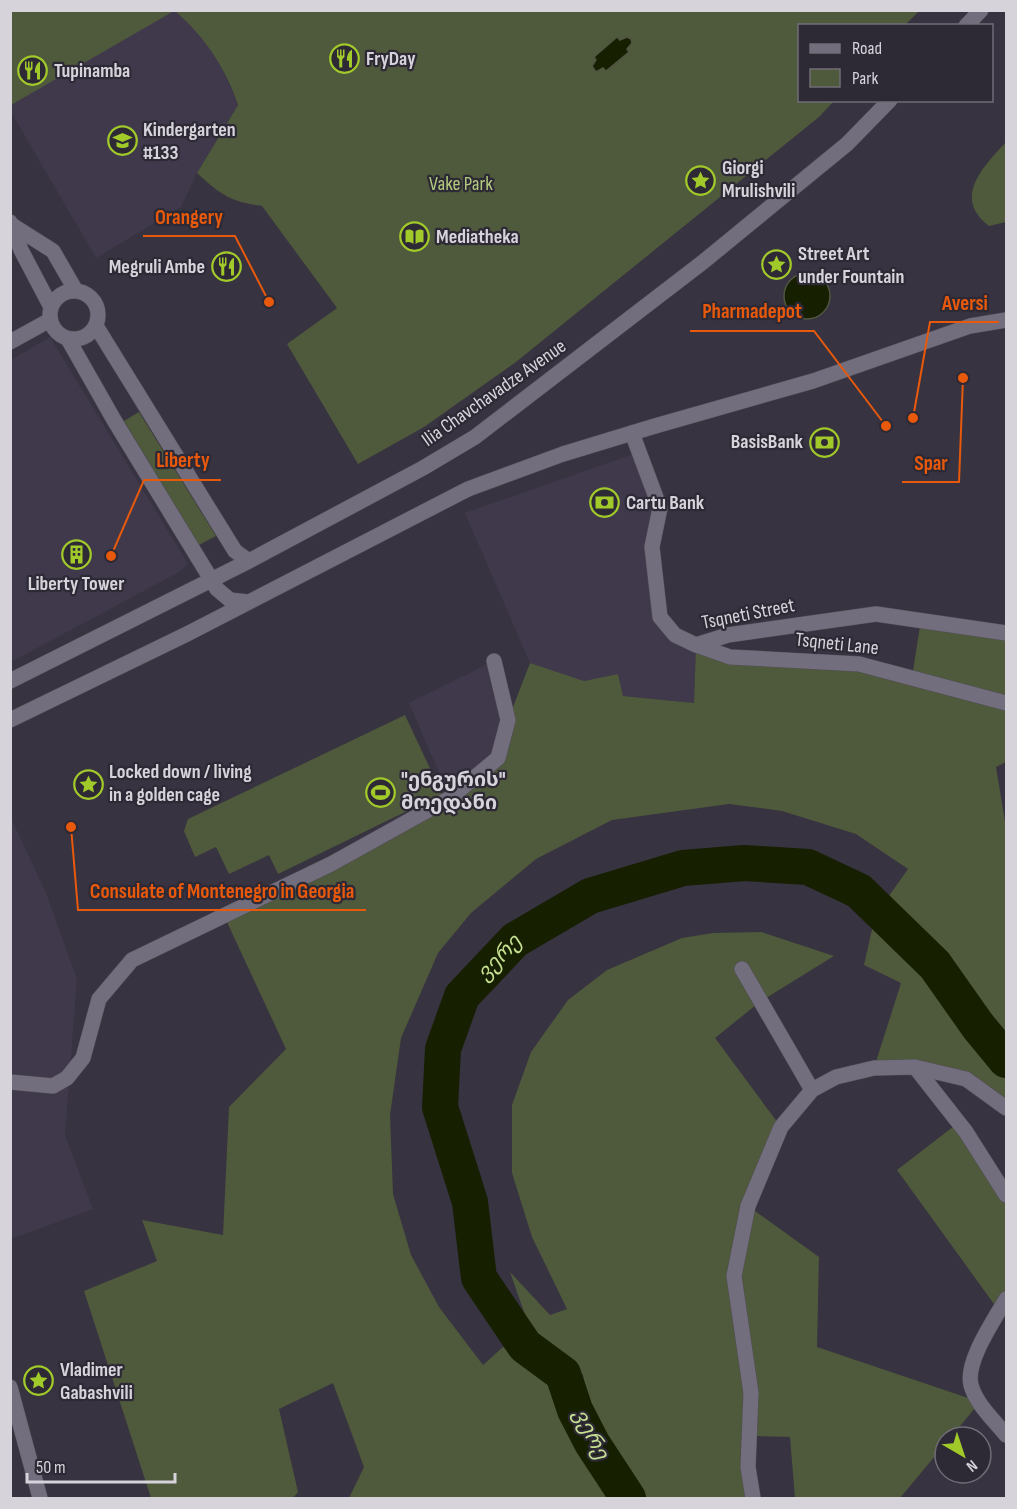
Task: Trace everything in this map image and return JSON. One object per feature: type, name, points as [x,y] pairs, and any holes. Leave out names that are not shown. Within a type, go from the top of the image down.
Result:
[{"type":"street","points":[[968,24],[981,10]]},
{"type":"street","name":"Ilia Chavchavadze Avenue","points":[[10,681],[249,561],[423,468],[484,430],[607,338],[736,236],[847,144],[888,102]]},
{"type":"street","points":[[11,223],[53,251],[76,291]]},
{"type":"street","points":[[11,223],[21,250],[51,313],[55,331],[68,339],[114,420],[222,597],[248,602]]},
{"type":"street","points":[[10,342],[51,313],[61,295],[76,291],[83,293],[95,303],[99,318],[96,326],[85,337],[68,339]]},
{"type":"street","points":[[10,720],[248,602],[468,489],[632,433],[813,381],[970,326],[1006,320]]},
{"type":"street","points":[[96,326],[235,551],[249,561]]},
{"type":"street","name":"Tsqneti Street","points":[[632,433],[660,508],[652,547],[660,616],[675,635],[696,645],[728,635],[876,614],[1006,633]]},
{"type":"street","name":"Tsqneti Lane","points":[[696,645],[730,657],[859,664],[1006,703]]},
{"type":"street","points":[[10,1082],[53,1086],[67,1078],[83,1058],[99,999],[132,960],[341,858],[450,798],[498,758],[508,720],[494,661]]},
{"type":"street","points":[[742,969],[812,1090]]},
{"type":"street","points":[[915,1067],[966,1132],[1006,1195]]},
{"type":"street","points":[[753,1498],[748,1467],[751,1393],[734,1276],[748,1206],[781,1127],[812,1090],[836,1077],[874,1068],[915,1067],[966,1079],[1006,1108]]},
{"type":"street","points":[[1006,1299],[971,1366],[971,1384],[980,1402],[1006,1435]]},
{"type":"street","points":[[10,1387],[40,1498]]},
{"type":"shaded area","name":"Kindergarten #133","points":[[174,10],[194,27],[216,55],[238,105],[197,173],[181,207],[96,258],[11,112],[10,105]]},
{"type":"shaded area","points":[[617,37],[620,40],[627,37],[631,39],[632,43],[627,49],[629,52],[606,71],[603,68],[596,72],[592,66],[596,60],[594,57]]},
{"type":"shaded area","points":[[807,273],[823,280],[830,296],[823,312],[807,319],[791,312],[784,296],[791,280]]},
{"type":"shaded area","points":[[50,337],[188,564],[179,572],[11,662],[11,360]]},
{"type":"shaded area","points":[[639,452],[660,508],[652,547],[660,616],[696,645],[694,703],[623,696],[618,674],[584,681],[530,663],[465,513]]},
{"type":"shaded area","points":[[494,661],[508,720],[498,758],[450,798],[409,703]]},
{"type":"shaded area","points":[[10,816],[46,893],[77,979],[65,1135],[93,1209],[11,1239]]},
{"type":"green space","points":[[11,10],[174,10],[174,11],[11,105]]},
{"type":"green space","name":"Vake Park","points":[[175,11],[919,11],[906,24],[798,24],[798,102],[833,102],[819,117],[516,362],[424,427],[358,464],[287,344],[337,308],[262,206],[226,196],[197,173],[238,105],[220,65],[205,42]]},
{"type":"green space","points":[[1006,142],[1006,222],[989,226],[978,215],[973,205],[972,194],[981,172]]},
{"type":"green space","points":[[139,412],[216,536],[199,545],[124,421]]},
{"type":"green space","points":[[921,620],[1006,633],[1006,762],[996,767],[1006,827],[1006,1044],[967,982],[938,946],[886,900],[908,869],[856,834],[782,811],[729,804],[612,820],[536,859],[471,913],[438,953],[401,1038],[390,1115],[393,1194],[411,1255],[439,1307],[483,1365],[503,1347],[553,1384],[581,1446],[615,1498],[349,1498],[364,1467],[333,1383],[279,1409],[298,1492],[293,1498],[151,1498],[84,1291],[157,1261],[142,1220],[223,1235],[229,1107],[286,1049],[226,920],[325,874],[452,806],[450,798],[498,758],[508,720],[530,663],[584,681],[618,674],[623,696],[694,703],[696,645],[912,677]]},
{"type":"green space","points":[[405,715],[442,794],[278,874],[269,855],[229,874],[216,847],[195,857],[184,831],[188,819]]},
{"type":"green space","points":[[873,925],[935,981],[972,1036],[1006,1072],[1006,1108],[966,1079],[874,1068],[901,983],[864,965]]},
{"type":"green space","points":[[761,932],[834,956],[761,1001],[715,1038],[781,1127],[748,1206],[819,1257],[817,1347],[980,1402],[961,1425],[933,1425],[933,1458],[900,1498],[795,1498],[790,1437],[750,1436],[753,1496],[639,1498],[607,1450],[590,1415],[583,1375],[569,1359],[545,1343],[525,1315],[510,1272],[550,1315],[567,1309],[532,1237],[512,1173],[512,1105],[531,1052],[568,1000],[607,970],[682,938],[713,933]]},
{"type":"green space","points":[[958,1123],[1006,1195],[1006,1299],[999,1311],[897,1170]]},
{"type":"waterway","name":"ვერე","points":[[628,1498],[592,1443],[575,1410],[563,1374],[525,1346],[479,1278],[470,1202],[440,1107],[443,1049],[462,996],[515,940],[590,896],[683,868],[744,863],[808,867],[859,891],[935,965],[978,1026],[1006,1060]]},
{"type":"place","name":"FryDay","points":[[345,59]]},
{"type":"place","name":"Tupinamba","points":[[33,71]]},
{"type":"place","name":"Kindergarten #133","points":[[122,141]]},
{"type":"place","name":"Giorgi Mrulishvili","points":[[701,180]]},
{"type":"place","name":"Mediatheka","points":[[415,237]]},
{"type":"place","name":"Street Art under Fountain","points":[[777,265]]},
{"type":"place","name":"Megruli Ambe","points":[[226,267]]},
{"type":"place","name":"Orangery","points":[[269,302]]},
{"type":"place","name":"Spar","points":[[963,378]]},
{"type":"place","name":"Aversi","points":[[913,418]]},
{"type":"place","name":"Pharmadepot","points":[[886,426]]},
{"type":"place","name":"BasisBank","points":[[824,442]]},
{"type":"place","name":"Cartu Bank","points":[[605,503]]},
{"type":"place","name":"Liberty Tower","points":[[76,554]]},
{"type":"place","name":"Liberty","points":[[111,556]]},
{"type":"place","name":"Locked down / living in a golden cage","points":[[88,784]]},
{"type":"place","name":"\"ენგურის\" მოედანი","points":[[380,792]]},
{"type":"place","name":"Consulate of Montenegro in Georgia","points":[[71,827]]},
{"type":"place","name":"Vladimer Gabashvili","points":[[39,1381]]}]
